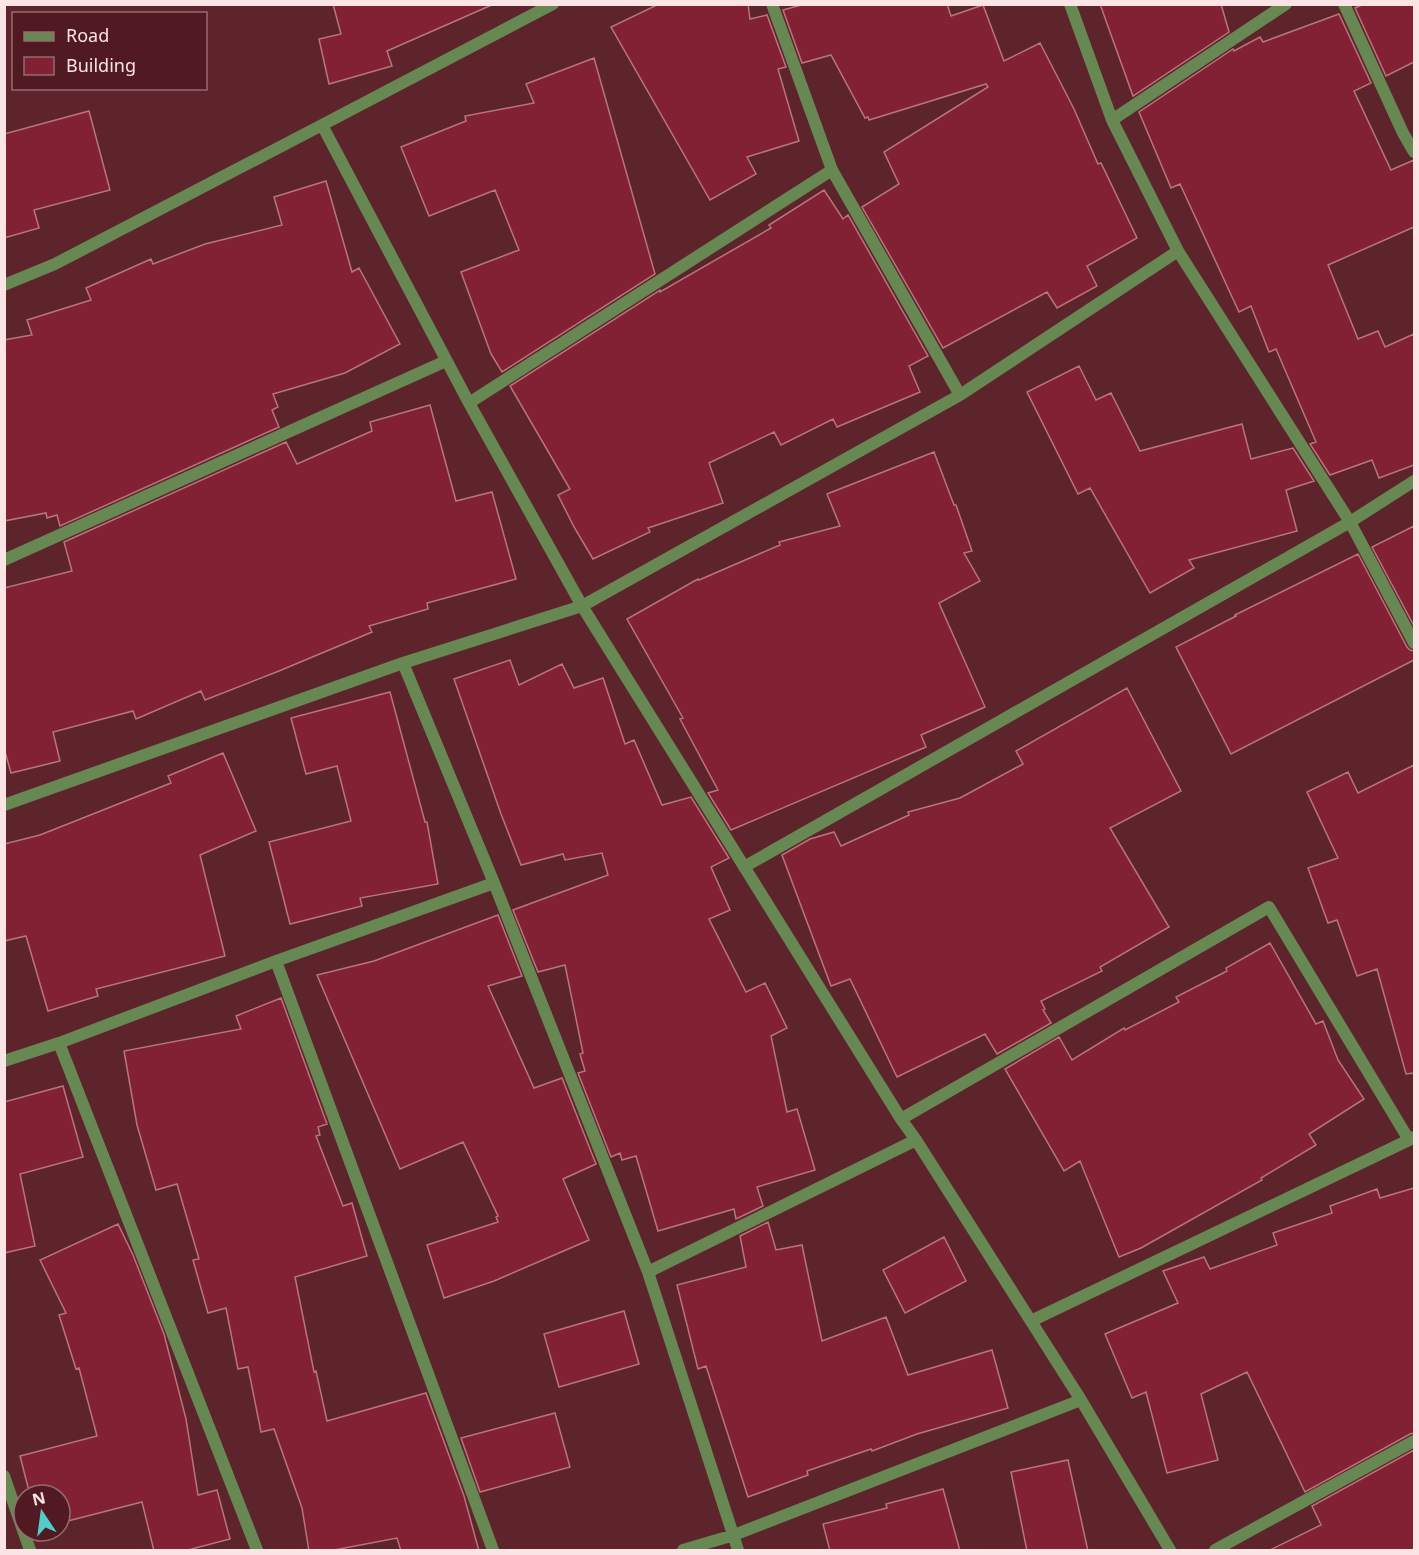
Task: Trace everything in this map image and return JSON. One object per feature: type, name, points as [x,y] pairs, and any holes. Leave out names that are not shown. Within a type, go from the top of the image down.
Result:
[{"type":"street","points":[[4,285],[55,264],[554,4]]},
{"type":"street","points":[[772,4],[832,170],[960,395]]},
{"type":"street","points":[[1070,4],[1112,120],[1178,251],[1350,522],[1414,642]]},
{"type":"street","points":[[1112,120],[1286,4]]},
{"type":"street","points":[[1344,4],[1403,133],[1414,152]]},
{"type":"street","points":[[322,125],[446,361],[582,606],[901,1119],[1081,1400],[1170,1551]]},
{"type":"street","points":[[469,403],[832,170]]},
{"type":"street","points":[[4,805],[402,663],[582,606],[960,395],[1178,251]]},
{"type":"street","points":[[4,560],[446,361]]},
{"type":"street","points":[[744,867],[1350,522],[1414,481]]},
{"type":"street","points":[[402,663],[494,883],[648,1272],[738,1551]]},
{"type":"street","points":[[4,1061],[494,883]]},
{"type":"street","points":[[901,1119],[1269,907],[1412,1139],[1031,1321]]},
{"type":"street","points":[[276,961],[493,1551]]},
{"type":"street","points":[[59,1042],[257,1551]]},
{"type":"street","points":[[648,1272],[916,1140]]},
{"type":"street","points":[[682,1551],[734,1535],[1081,1400]]},
{"type":"street","points":[[1215,1551],[1414,1442]]},
{"type":"street","points":[[4,1476],[30,1551]]},
{"type":"building","points":[[333,4],[494,4],[387,51],[392,66],[329,84],[319,39],[341,34]]},
{"type":"building","points":[[659,4],[748,4],[750,19],[767,15],[786,67],[778,69],[799,141],[747,157],[756,174],[710,200],[611,27]]},
{"type":"building","points":[[805,4],[947,4],[951,16],[983,5],[1004,61],[1040,43],[1074,109],[1098,164],[1101,163],[1137,238],[1087,266],[1097,286],[1057,308],[1047,292],[943,348],[862,207],[899,184],[884,152],[988,87],[986,84],[869,120],[868,117],[865,118],[831,55],[802,63],[783,10]]},
{"type":"building","points":[[1100,4],[1221,4],[1229,32],[1133,96]]},
{"type":"building","points":[[1364,4],[1414,4],[1414,62],[1386,76],[1355,8]]},
{"type":"building","points":[[1339,14],[1371,83],[1354,91],[1391,170],[1414,160],[1414,227],[1328,265],[1358,339],[1378,331],[1385,347],[1414,334],[1414,465],[1379,478],[1372,460],[1330,475],[1310,444],[1316,442],[1276,349],[1269,352],[1251,306],[1239,312],[1180,184],[1171,188],[1139,112],[1233,49],[1234,51],[1260,37],[1263,42]]},
{"type":"building","points":[[594,58],[655,274],[502,372],[491,354],[461,272],[519,250],[495,190],[429,216],[401,147],[466,121],[465,116],[534,103],[526,84]]},
{"type":"building","points":[[89,111],[110,190],[34,210],[39,228],[4,238],[4,134]]},
{"type":"building","points":[[326,181],[352,272],[359,268],[400,344],[345,373],[273,394],[278,407],[272,410],[279,427],[60,526],[57,515],[47,518],[46,513],[4,521],[4,340],[32,335],[27,320],[91,300],[86,288],[151,259],[153,264],[205,244],[282,225],[274,197]]},
{"type":"building","points":[[824,190],[843,219],[848,215],[928,356],[909,366],[920,392],[837,427],[833,419],[781,445],[774,432],[709,463],[723,503],[648,528],[650,532],[593,559],[558,495],[570,489],[510,386],[660,290],[660,292],[771,228],[769,225]]},
{"type":"building","points":[[1079,366],[1096,400],[1111,393],[1140,451],[1242,424],[1251,459],[1293,448],[1314,481],[1286,490],[1297,531],[1189,560],[1194,568],[1150,593],[1090,488],[1078,494],[1027,392]]},
{"type":"building","points":[[430,405],[456,501],[492,492],[516,579],[427,603],[428,609],[369,626],[372,632],[205,700],[201,691],[136,719],[133,711],[53,732],[60,761],[11,773],[4,748],[4,588],[72,571],[64,542],[286,442],[297,464],[372,431],[370,422]]},
{"type":"building","points":[[934,452],[972,551],[964,553],[980,581],[939,603],[985,707],[921,735],[926,747],[731,830],[708,793],[718,790],[680,719],[683,718],[627,619],[698,579],[780,545],[779,542],[840,526],[827,494]]},
{"type":"building","points":[[1414,526],[1414,626],[1372,547]]},
{"type":"building","points":[[1358,554],[1407,647],[1414,651],[1414,660],[1231,754],[1176,647]]},
{"type":"building","points":[[510,660],[519,685],[562,664],[574,688],[603,678],[625,744],[634,740],[662,805],[691,797],[729,858],[711,867],[730,910],[709,919],[746,992],[765,983],[787,1028],[771,1036],[787,1112],[797,1109],[815,1170],[757,1187],[763,1206],[736,1219],[734,1209],[658,1231],[636,1156],[622,1160],[620,1153],[611,1157],[578,1073],[585,1071],[580,1054],[583,1053],[565,965],[538,972],[513,910],[608,875],[602,853],[565,860],[563,854],[521,865],[454,679]]},
{"type":"building","points":[[1127,688],[1181,791],[1110,828],[1169,927],[1100,967],[1102,971],[1041,1001],[1045,1009],[1043,1010],[1051,1023],[997,1054],[985,1034],[897,1077],[850,979],[831,986],[782,855],[810,839],[834,832],[841,846],[909,815],[908,812],[960,798],[1023,764],[1016,751]]},
{"type":"building","points":[[390,692],[425,822],[427,822],[438,884],[360,898],[362,906],[290,924],[269,842],[351,821],[337,766],[306,774],[291,718]]},
{"type":"building","points":[[223,753],[256,831],[200,855],[225,956],[96,989],[98,996],[48,1011],[26,936],[4,941],[4,844],[40,835],[171,783],[168,776]]},
{"type":"building","points":[[1414,765],[1414,1073],[1406,1074],[1377,969],[1357,976],[1337,920],[1328,923],[1308,868],[1338,858],[1307,792],[1348,772],[1358,793]]},
{"type":"building","points":[[498,915],[522,976],[488,986],[534,1088],[562,1078],[596,1164],[563,1179],[589,1240],[494,1281],[444,1298],[427,1245],[498,1222],[496,1217],[498,1216],[463,1142],[400,1169],[317,975],[374,961]]},
{"type":"building","points":[[1270,943],[1316,1024],[1323,1021],[1338,1060],[1364,1099],[1309,1134],[1316,1145],[1261,1178],[1262,1180],[1141,1248],[1119,1257],[1080,1161],[1064,1171],[1005,1069],[1059,1037],[1072,1060],[1124,1028],[1125,1030],[1179,1002],[1176,997],[1227,971],[1226,968]]},
{"type":"building","points":[[281,998],[327,1124],[318,1127],[320,1135],[316,1136],[343,1206],[352,1203],[367,1256],[295,1277],[314,1372],[316,1371],[327,1421],[426,1393],[464,1496],[479,1551],[401,1551],[397,1538],[329,1551],[309,1551],[302,1508],[274,1429],[261,1432],[248,1367],[238,1369],[226,1308],[208,1313],[193,1260],[199,1259],[177,1184],[156,1190],[137,1125],[124,1051],[241,1029],[236,1016]]},
{"type":"building","points":[[63,1086],[83,1157],[20,1174],[35,1246],[4,1253],[4,1102]]},
{"type":"building","points":[[1414,1188],[1414,1433],[1305,1492],[1247,1372],[1201,1394],[1218,1460],[1167,1473],[1146,1392],[1132,1398],[1105,1334],[1178,1303],[1163,1271],[1204,1257],[1210,1269],[1277,1245],[1273,1233],[1332,1213],[1330,1206],[1377,1189],[1380,1198]]},
{"type":"building","points":[[768,1222],[776,1250],[802,1245],[822,1341],[886,1317],[908,1375],[992,1350],[1008,1408],[917,1434],[872,1451],[871,1449],[807,1471],[808,1475],[748,1497],[706,1366],[698,1369],[677,1285],[746,1267],[740,1236]]},
{"type":"building","points":[[118,1224],[133,1255],[164,1334],[186,1419],[198,1495],[217,1490],[230,1539],[184,1551],[154,1551],[142,1502],[72,1520],[72,1483],[27,1483],[20,1456],[97,1436],[79,1368],[76,1369],[59,1315],[66,1313],[40,1260]]},
{"type":"building","points":[[944,1237],[966,1281],[905,1313],[883,1270]]},
{"type":"building","points":[[624,1311],[639,1364],[559,1387],[544,1334]]},
{"type":"building","points":[[555,1413],[570,1467],[480,1492],[461,1438]]},
{"type":"building","points":[[1414,1450],[1414,1551],[1268,1551],[1321,1525],[1312,1506]]},
{"type":"building","points":[[1068,1460],[1088,1551],[1027,1551],[1011,1472]]},
{"type":"building","points":[[943,1489],[960,1551],[830,1551],[823,1524],[887,1508],[886,1504]]}]
